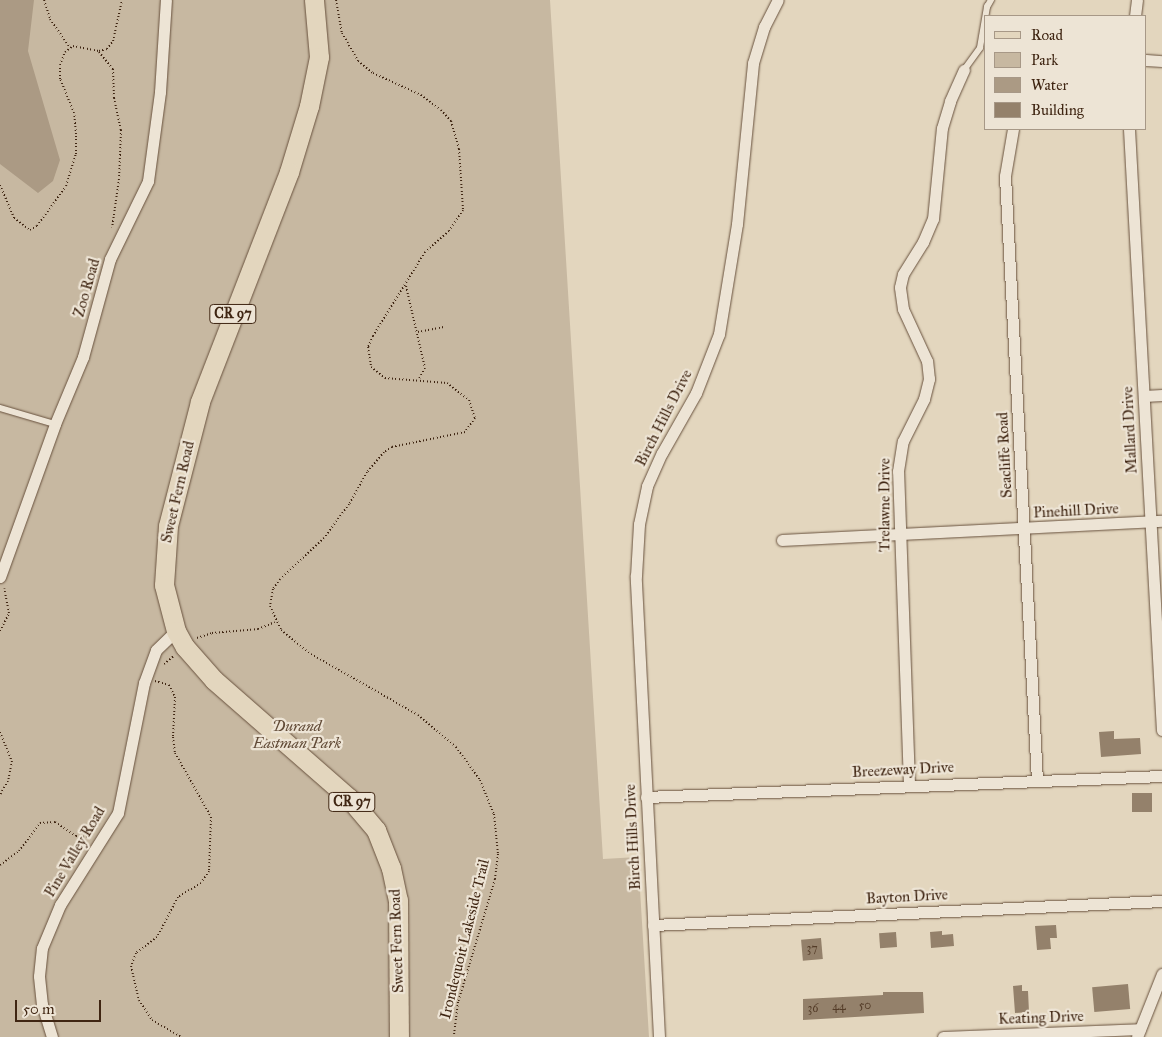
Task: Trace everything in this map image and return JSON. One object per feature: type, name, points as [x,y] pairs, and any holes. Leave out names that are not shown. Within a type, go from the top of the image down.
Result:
[{"type":"main road","name":"Sweet Fern Road","points":[[314,0],[319,57],[309,106],[289,172],[200,402],[168,526],[164,585],[176,631],[185,648],[214,680],[349,798],[376,830],[391,868],[398,900],[399,1037]]},
{"type":"street","name":"Zoo Road","points":[[0,577],[54,424],[83,357],[110,258],[148,181],[160,92],[166,0]]},
{"type":"street","name":"Birch Hills Drive","points":[[658,1037],[636,576],[639,524],[647,486],[662,453],[696,393],[719,334],[736,232],[753,63],[764,27],[778,0]]},
{"type":"street","points":[[1135,15],[1137,0]]},
{"type":"street","points":[[1147,60],[1162,60]]},
{"type":"street","name":"Trelawne Drive","points":[[909,784],[899,534],[899,457],[908,428],[924,399],[929,379],[924,354],[901,302],[900,281],[933,219],[942,128],[950,101],[964,70]]},
{"type":"street","name":"Seacliffe Road","points":[[1013,130],[1005,176],[1037,780]]},
{"type":"street","name":"Mallard Drive","points":[[1129,130],[1149,522],[1159,647],[1162,730]]},
{"type":"street","points":[[1144,396],[1162,395]]},
{"type":"street","name":"Pinehill Drive","points":[[782,540],[1162,521]]},
{"type":"street","name":"Pine Valley Road","points":[[52,1037],[42,1005],[39,976],[42,948],[60,905],[118,813],[144,683],[156,650],[176,631]]},
{"type":"street","name":"Breezeway Drive","points":[[646,797],[909,784],[1162,776]]},
{"type":"street","name":"Bayton Drive","points":[[653,925],[1162,901]]},
{"type":"street","points":[[1138,1033],[1162,974]]},
{"type":"street","name":"Keating Drive","points":[[943,1037],[1138,1033]]},
{"type":"lane","points":[[988,15],[991,0]]},
{"type":"lane","points":[[964,70],[980,48],[984,31]]},
{"type":"lane","points":[[0,408],[54,424]]},
{"type":"path","points":[[44,0],[50,19],[70,48]]},
{"type":"path","points":[[70,48],[80,47],[97,51],[107,49],[113,40],[122,0]]},
{"type":"path","points":[[161,666],[198,638],[212,633],[258,629],[275,622],[270,606],[273,590],[334,525],[375,461],[392,447],[471,428],[475,418],[473,409],[461,392],[447,383],[419,379],[386,378],[371,367],[368,358],[373,336],[406,286],[425,252],[449,231],[463,210],[459,149],[451,121],[441,110],[421,95],[373,73],[348,46],[336,0]]},
{"type":"path","points":[[0,185],[14,218],[30,230],[37,226],[66,186],[76,154],[74,113],[60,79],[60,65],[70,48]]},
{"type":"path","points":[[97,51],[113,69],[114,98],[121,130],[120,178],[111,236]]},
{"type":"path","points":[[406,286],[425,368],[419,379]]},
{"type":"path","points":[[418,332],[444,327]]},
{"type":"path","points":[[0,577],[9,613],[0,631]]},
{"type":"path","name":"Irondequoit Lakeside Trail","points":[[275,622],[312,654],[418,715],[456,747],[475,772],[494,814],[498,854],[494,879],[458,1002],[454,1037]]},
{"type":"path","points":[[144,683],[157,681],[169,685],[175,697],[173,737],[175,752],[211,817],[209,871],[201,883],[178,897],[157,937],[136,953],[131,966],[139,1000],[152,1020],[182,1037]]},
{"type":"path","points":[[0,732],[12,761],[8,781],[0,795]]},
{"type":"path","points":[[0,865],[19,851],[40,823],[55,822],[76,836],[102,838]]},
{"type":"green space","name":"Durand Eastman Park","points":[[0,0],[550,0],[603,859],[638,857],[649,1037],[0,1037]]},
{"type":"water","points":[[0,0],[34,0],[28,51],[60,160],[53,181],[38,193],[0,164]]},
{"type":"building","points":[[1114,731],[1114,739],[1140,738],[1141,754],[1101,757],[1099,732]]},
{"type":"building","points":[[1132,793],[1152,793],[1152,812],[1132,812]]},
{"type":"building","points":[[1056,925],[1057,938],[1050,938],[1051,949],[1037,950],[1035,926]]},
{"type":"building","points":[[942,931],[942,935],[953,934],[954,946],[931,948],[930,932]]},
{"type":"building","points":[[896,932],[897,947],[880,948],[879,933]]},
{"type":"building","points":[[821,938],[823,959],[803,961],[801,940]]},
{"type":"building","points":[[1128,984],[1130,1009],[1094,1012],[1092,987]]},
{"type":"building","points":[[1022,985],[1022,991],[1028,991],[1029,1012],[1015,1013],[1013,986]]},
{"type":"building","points":[[883,992],[923,992],[924,1013],[803,1020],[803,999],[883,995]]}]
